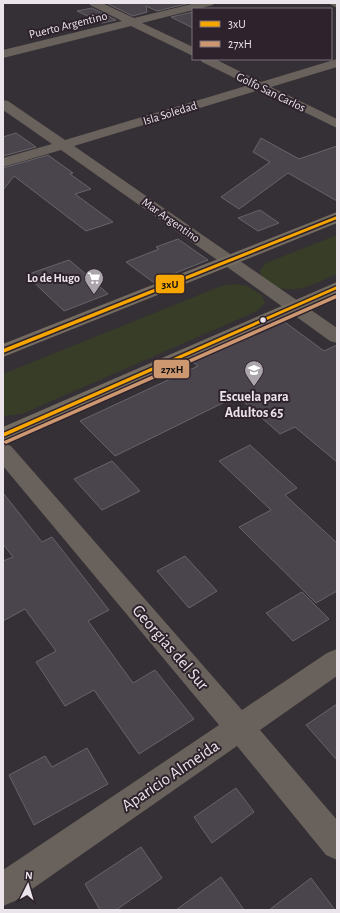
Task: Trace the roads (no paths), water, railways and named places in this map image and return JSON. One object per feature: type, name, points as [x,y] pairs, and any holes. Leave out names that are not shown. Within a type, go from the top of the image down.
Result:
[{"type":"main road","points":[[3,351],[337,217]]},
{"type":"main road","points":[[3,435],[337,287]]},
{"type":"street","points":[[94,3],[192,52]]},
{"type":"street","name":"Puerto Argentino","points":[[3,54],[209,3]]},
{"type":"street","points":[[333,3],[337,4]]},
{"type":"street","name":"Golfo San Carlos","points":[[208,60],[337,124]]},
{"type":"street","name":"Isla Soledad","points":[[3,164],[337,63]]},
{"type":"street","name":"Mar Argentino","points":[[3,104],[229,260],[337,337]]},
{"type":"street","name":"Georgias del Sur","points":[[3,451],[240,728],[337,844]]},
{"type":"street","name":"Aparicio Almeida","points":[[3,889],[337,661]]},
{"type":"place","name":"Lo de Hugo","points":[[94,295]]},
{"type":"place","name":"Escuela para Adultos 65","points":[[254,387]]}]
